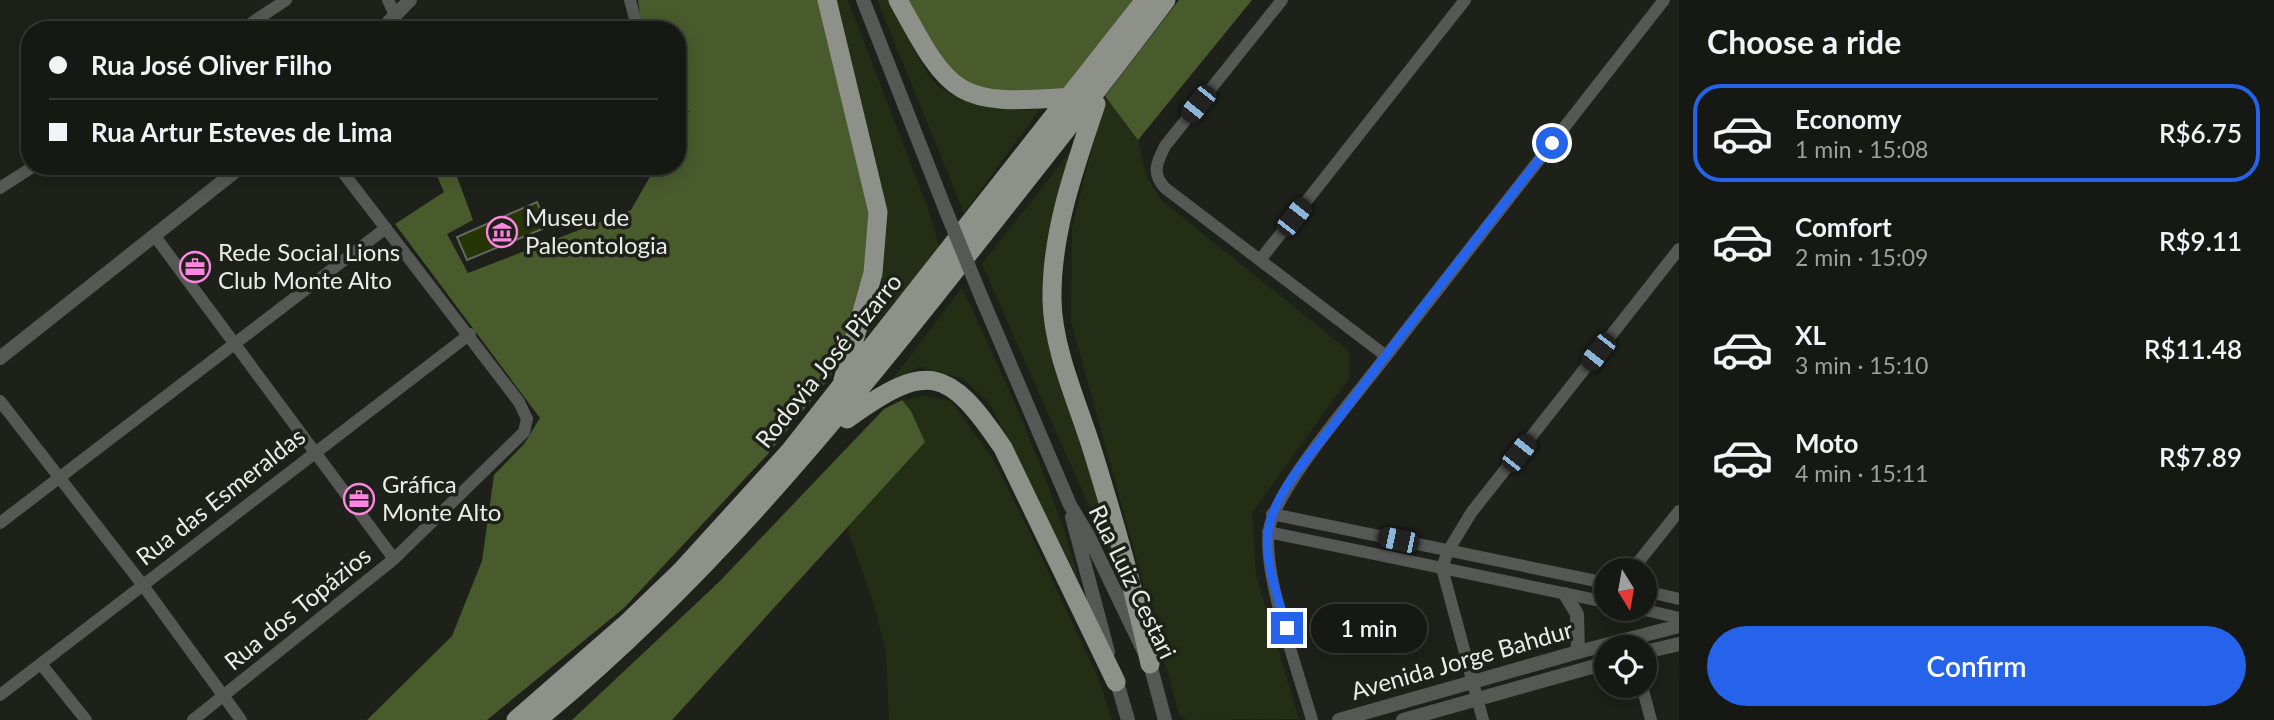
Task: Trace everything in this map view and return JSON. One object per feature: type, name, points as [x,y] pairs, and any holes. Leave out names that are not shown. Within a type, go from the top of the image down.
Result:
[{"type":"main road","points":[[827,0],[878,212],[873,273],[840,389]]},
{"type":"main road","points":[[898,0],[937,69],[953,85],[1000,101],[1071,97]]},
{"type":"main road","name":"Rodovia José Pizarro","points":[[516,720],[626,624],[692,559],[840,389],[1145,0]]},
{"type":"main road","name":"Rodovia José Pizarro","points":[[537,720],[618,651],[690,581],[821,438],[1101,87],[1166,0]]},
{"type":"main road","points":[[1101,87],[1062,212],[1052,276],[1052,303],[1057,338],[1116,527],[1150,664]]},
{"type":"main road","points":[[821,438],[871,401],[907,382],[919,379],[953,386],[979,412],[1003,448],[1116,681]]},
{"type":"street","points":[[254,21],[286,0]]},
{"type":"street","points":[[388,0],[395,15]]},
{"type":"street","points":[[389,21],[410,0]]},
{"type":"street","points":[[630,0],[636,21]]},
{"type":"street","name":"Rua Luiz Cestari","points":[[863,0],[946,211],[1070,505],[1088,535],[1150,664],[1165,720]]},
{"type":"street","points":[[1282,0],[1165,146],[1156,168],[1159,181],[1386,356]]},
{"type":"street","points":[[1260,260],[1465,0]]},
{"type":"street","points":[[1312,720],[1272,574],[1268,532],[1272,514],[1296,475],[1386,356],[1664,0]]},
{"type":"street","points":[[0,188],[21,174]]},
{"type":"street","points":[[0,358],[231,175]]},
{"type":"street","points":[[345,175],[470,334]]},
{"type":"street","points":[[0,523],[386,228]]},
{"type":"street","points":[[153,235],[394,559]]},
{"type":"street","points":[[1483,720],[1442,568],[1448,551],[1471,513],[1679,249]]},
{"type":"street","name":"Rua dos Topázios","points":[[193,720],[394,559],[524,432],[527,419],[519,402],[470,334]]},
{"type":"street","name":"Rua das Esmeraldas","points":[[0,695],[470,334]]},
{"type":"street","points":[[0,401],[57,478],[142,584],[241,720]]},
{"type":"street","name":"Rua Luiz Cestari","points":[[1070,505],[1128,720]]},
{"type":"street","points":[[1642,558],[1679,512]]},
{"type":"street","points":[[1272,514],[1594,581]]},
{"type":"street","points":[[1268,532],[1594,600]]},
{"type":"street","points":[[1565,594],[1577,614],[1578,652]]},
{"type":"street","points":[[1657,594],[1679,599]]},
{"type":"street","points":[[1657,613],[1679,618]]},
{"type":"street","name":"Avenida Jorge Bahdur","points":[[1653,635],[1679,626]]},
{"type":"street","points":[[1657,649],[1679,644]]},
{"type":"street","name":"Avenida Jorge Bahdur","points":[[1339,720],[1594,649]]},
{"type":"street","points":[[41,664],[86,720]]},
{"type":"street","name":"Avenida Jorge Bahdur","points":[[1403,720],[1594,666]]},
{"type":"street","points":[[1645,698],[1651,720]]},
{"type":"green space","points":[[638,0],[820,0],[869,213],[863,285],[847,342],[830,377],[768,454],[624,608],[487,720],[367,720],[452,636],[482,561],[494,475],[524,444],[540,418],[395,224],[444,192],[437,175],[456,175],[473,220],[447,234],[468,273],[631,210],[651,175],[686,175],[686,116],[689,111],[686,109],[686,21],[641,21]]},
{"type":"green space","points":[[836,0],[848,0],[928,209],[940,248],[863,339]]},
{"type":"green space","points":[[877,0],[889,0],[926,70],[937,85],[948,93],[986,107],[1040,109],[964,213]]},
{"type":"green space","points":[[907,0],[1133,0],[1065,89],[1015,92],[982,88],[953,75],[931,48]]},
{"type":"green space","points":[[1179,0],[1252,0],[1138,140],[1105,96]]},
{"type":"green space","points":[[1105,96],[1138,140],[1146,175],[1161,200],[1349,351],[1349,378],[1252,513],[1256,575],[1299,719],[1187,720],[1179,714],[1071,321],[1072,228]]},
{"type":"green space","points":[[1070,152],[1051,232],[1044,298],[1129,597],[982,264]]},
{"type":"green space","points":[[962,288],[1027,433],[1056,507],[1080,583],[989,402],[963,379],[920,367],[891,381]]},
{"type":"green space","points":[[924,396],[951,401],[992,457],[1099,679],[1112,720],[889,720],[886,653],[875,608],[847,528],[925,442],[911,411],[902,400]]},
{"type":"green space","points":[[902,400],[911,411],[925,442],[672,720],[572,720],[719,582],[884,409]]},
{"type":"building","name":"Museu de Paleontologia","points":[[537,202],[547,227],[467,260],[457,237]]},
{"type":"place","name":"Museu de Paleontologia","points":[[502,232]]},
{"type":"place","name":"Rede Social Lions Club Monte Alto","points":[[195,267]]},
{"type":"place","name":"Gráfica Monte Alto","points":[[359,499]]},
{"type":"route","points":[[1287,628],[1272,574],[1268,532],[1272,514],[1296,475],[1359,391],[1552,143]]}]
